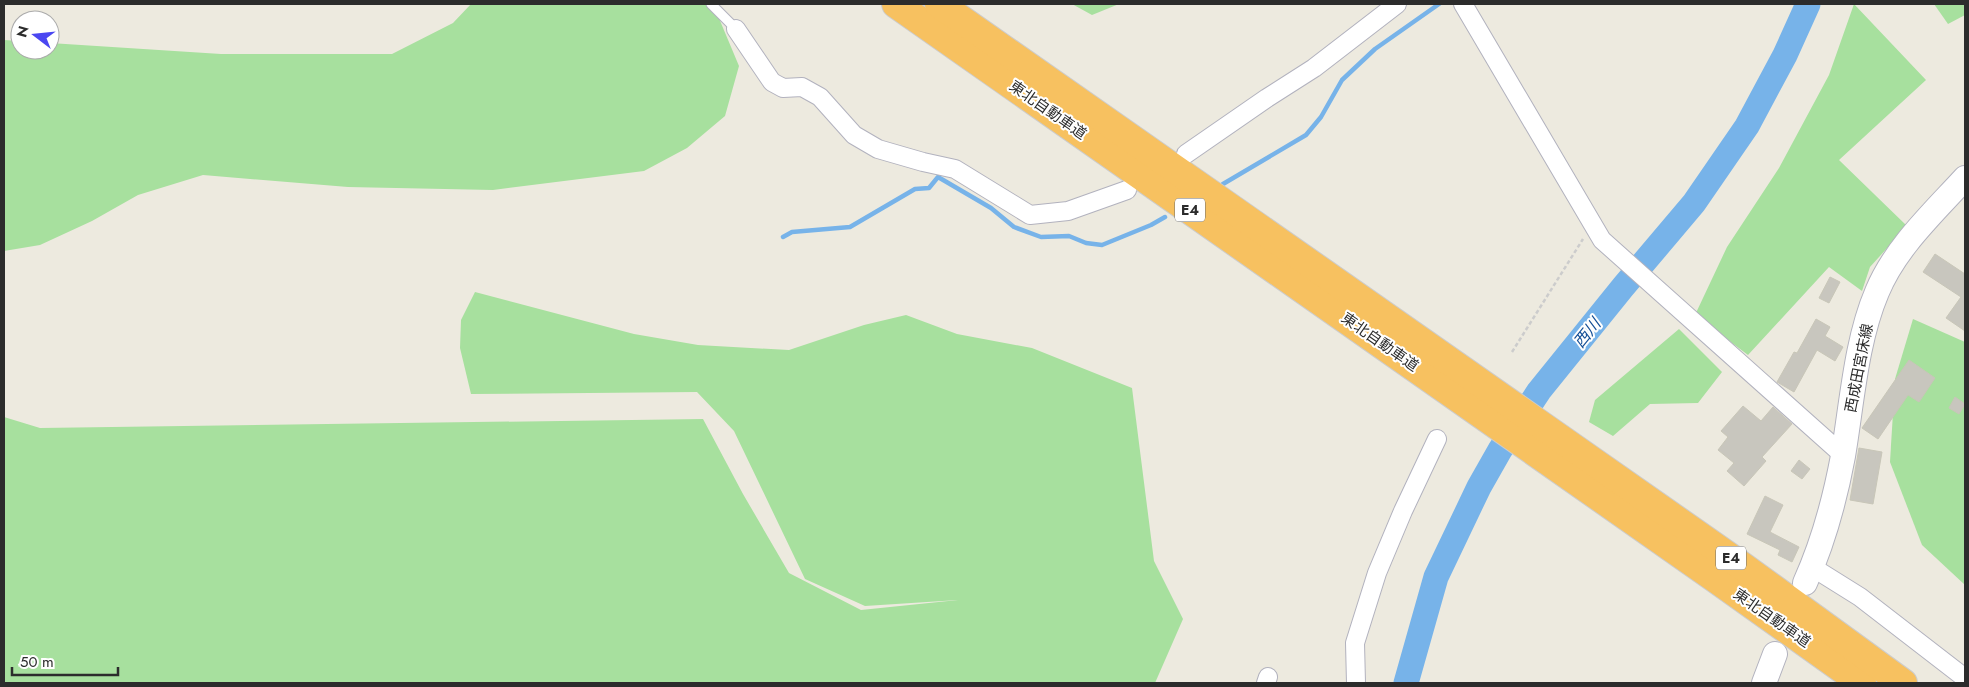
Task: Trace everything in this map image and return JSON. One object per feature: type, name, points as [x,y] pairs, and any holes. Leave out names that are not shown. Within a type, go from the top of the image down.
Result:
[{"type":"highway","name":"東北自動車道","points":[[896,4],[1551,448],[1862,683]]},
{"type":"highway","name":"東北自動車道","points":[[939,4],[1491,406]]},
{"type":"highway","name":"東北自動車道","points":[[1551,448],[1739,563],[1903,683]]},
{"type":"main road","name":"西成田宮床線","points":[[1808,575],[1832,504],[1843,456],[1856,373],[1869,314],[1877,290],[1910,238],[1965,178]]},
{"type":"main road","points":[[1764,683],[1775,654]]},
{"type":"street","points":[[1186,154],[1314,68],[1397,4]]},
{"type":"street","points":[[1463,4],[1602,240],[1843,456]]},
{"type":"street","points":[[736,29],[772,82],[783,88],[802,87],[820,97],[854,136],[878,149],[955,169],[1030,215],[1068,211],[1127,190]]},
{"type":"street","points":[[1356,683],[1355,643],[1377,573],[1403,511],[1437,439]]},
{"type":"street","points":[[1808,575],[1860,597],[1965,678]]},
{"type":"lane","points":[[711,4],[736,29]]},
{"type":"path","points":[[1512,352],[1592,224]]},
{"type":"green space","points":[[471,4],[713,4],[739,66],[725,116],[687,148],[644,171],[493,190],[348,187],[203,175],[138,195],[92,221],[40,245],[4,251],[4,40],[10,40],[10,60],[60,60],[60,44],[221,54],[392,54],[453,23]]},
{"type":"green space","points":[[1072,4],[1119,4],[1092,15]]},
{"type":"green space","points":[[1854,4],[1926,80],[1839,160],[1907,226],[1870,267],[1862,291],[1829,267],[1748,355],[1695,315],[1727,247],[1779,168],[1829,75]]},
{"type":"green space","points":[[1934,4],[1965,4],[1965,15],[1948,24]]},
{"type":"green space","points":[[475,292],[634,334],[698,345],[789,350],[864,325],[906,315],[957,334],[1032,348],[1132,388],[1154,561],[1183,619],[1155,683],[4,683],[4,417],[40,428],[703,419],[743,494],[789,573],[861,610],[958,600],[865,606],[805,579],[734,431],[697,392],[471,394],[460,348],[461,320]]},
{"type":"green space","points":[[1913,319],[1965,342],[1965,585],[1922,545],[1890,462],[1895,379]]},
{"type":"green space","points":[[1679,329],[1722,372],[1698,403],[1650,404],[1613,436],[1589,422],[1595,400]]},
{"type":"building","points":[[1935,254],[1965,274],[1965,331],[1946,318],[1961,297],[1923,272]]},
{"type":"building","points":[[1830,277],[1840,282],[1829,303],[1819,298]]},
{"type":"building","points":[[1816,319],[1830,327],[1825,336],[1843,347],[1835,361],[1817,350],[1794,392],[1777,382],[1794,352],[1797,353]]},
{"type":"building","points":[[1909,360],[1935,378],[1919,402],[1908,395],[1878,439],[1862,428]]},
{"type":"building","points":[[1955,397],[1965,404],[1959,414],[1949,408]]},
{"type":"building","points":[[1743,406],[1761,421],[1773,407],[1792,424],[1762,457],[1766,461],[1744,486],[1727,471],[1734,463],[1718,450],[1728,437],[1721,431]]},
{"type":"building","points":[[1859,448],[1882,452],[1873,504],[1850,500]]},
{"type":"building","points":[[1799,460],[1810,469],[1802,479],[1791,471]]},
{"type":"building","points":[[1765,496],[1783,505],[1770,532],[1799,547],[1792,562],[1778,555],[1780,550],[1747,534]]},
{"type":"waterway","points":[[1223,184],[1306,135],[1321,117],[1342,80],[1375,49],[1439,4]]},
{"type":"waterway","name":"西川","points":[[1406,683],[1436,577],[1479,487],[1500,450],[1539,391],[1694,203],[1747,126],[1785,55],[1808,4]]},
{"type":"waterway","points":[[783,237],[792,232],[850,227],[915,189],[929,188],[938,177],[991,208],[1014,227],[1041,237],[1069,236],[1086,243],[1102,245],[1151,225],[1165,217]]}]
